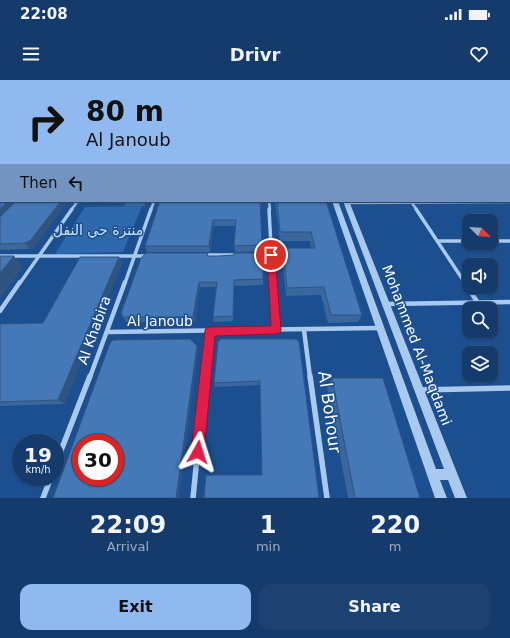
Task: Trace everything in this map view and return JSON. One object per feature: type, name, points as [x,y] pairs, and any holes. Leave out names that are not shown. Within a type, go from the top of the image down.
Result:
[{"type":"street","points":[[0,311],[77,202]]},
{"type":"street","name":"Al Khabira","points":[[64,443],[108,332],[133,256],[154,202]]},
{"type":"street","points":[[269,202],[276,330]]},
{"type":"street","name":"Mohammed Al-Maqdami","points":[[335,202],[441,498]]},
{"type":"street","points":[[347,202],[510,202]]},
{"type":"street","name":"Mohammed Al-Maqdami","points":[[347,202],[461,498]]},
{"type":"street","points":[[412,203],[477,302]]},
{"type":"street","points":[[438,241],[462,241]]},
{"type":"street","points":[[498,241],[510,241]]},
{"type":"street","points":[[202,255],[240,255]]},
{"type":"street","points":[[248,255],[271,255]]},
{"type":"street","points":[[0,256],[156,256]]},
{"type":"street","points":[[498,302],[510,302]]},
{"type":"street","points":[[386,304],[462,303]]},
{"type":"street","name":"Al Janoub","points":[[108,332],[380,328]]},
{"type":"street","name":"Al Bohour","points":[[304,330],[327,498]]},
{"type":"street","points":[[193,498],[210,331]]},
{"type":"street","points":[[419,390],[510,388]]},
{"type":"street","points":[[433,475],[452,474]]},
{"type":"street","points":[[43,498],[48,486]]},
{"type":"green space","name":"منتزة حي النفل","points":[[142,206],[123,252],[55,254],[85,207]]},
{"type":"building","points":[[0,202],[7,202],[0,209]]},
{"type":"building","points":[[15,202],[60,202],[30,241],[25,243],[0,244],[0,217]]},
{"type":"building","points":[[160,202],[260,202],[262,245],[234,246],[236,220],[213,220],[209,246],[145,246]]},
{"type":"building","points":[[277,202],[326,202],[362,315],[331,315],[324,287],[287,288],[283,248],[315,248],[311,232],[280,232]]},
{"type":"building","points":[[146,253],[208,253],[207,256],[219,256],[234,255],[234,253],[253,253],[263,257],[263,279],[234,280],[233,316],[213,317],[217,282],[199,282],[193,317],[123,317],[121,313],[141,258]]},
{"type":"building","points":[[0,256],[14,256],[0,273]]},
{"type":"building","points":[[80,257],[119,257],[58,400],[0,402],[0,324],[43,323]]},
{"type":"building","points":[[190,339],[197,346],[176,498],[53,498],[57,486],[64,486],[64,468],[72,446],[72,486],[124,486],[124,434],[77,434],[110,343],[113,340]]},
{"type":"building","points":[[221,339],[295,339],[299,341],[319,498],[204,498],[206,475],[262,475],[260,381],[214,383],[218,342]]},
{"type":"building","points":[[332,378],[383,378],[420,498],[355,498]]},
{"type":"route","points":[[198,452],[210,331],[276,330],[271,255]]}]
